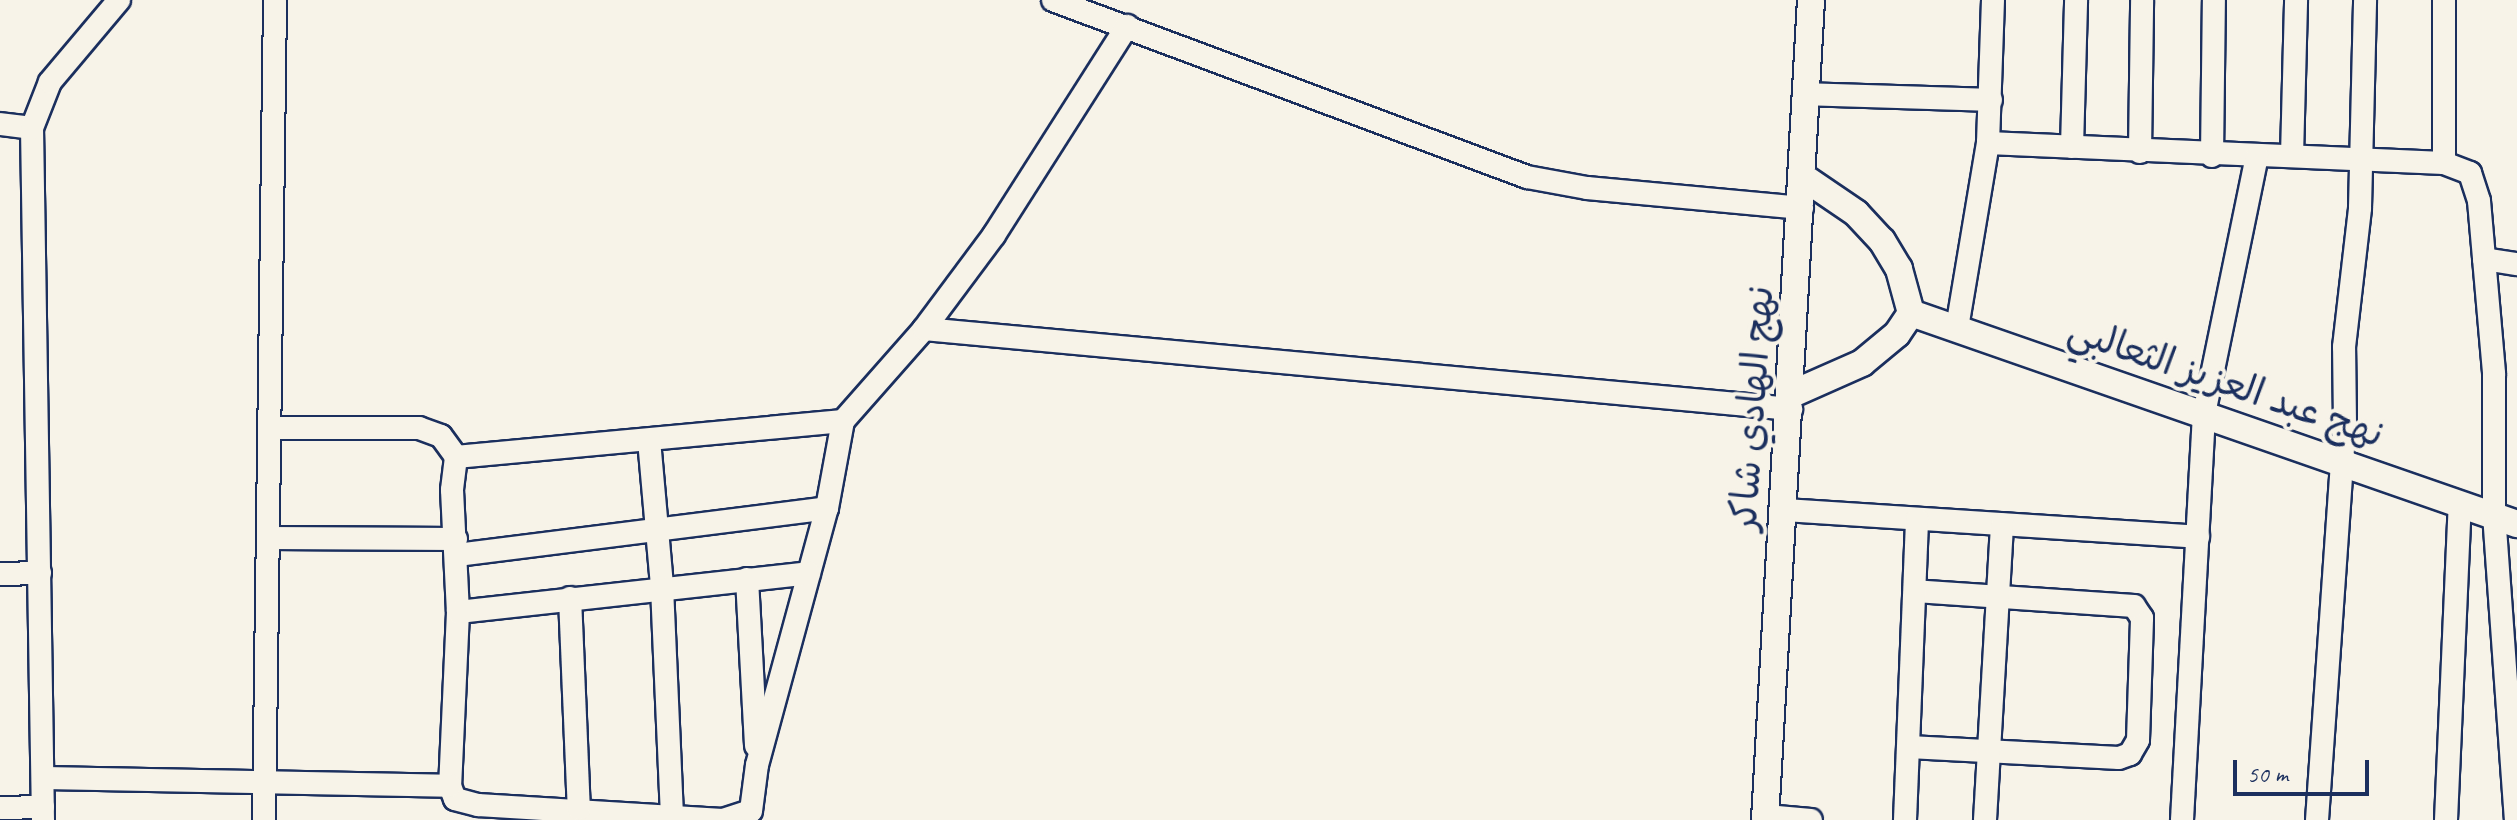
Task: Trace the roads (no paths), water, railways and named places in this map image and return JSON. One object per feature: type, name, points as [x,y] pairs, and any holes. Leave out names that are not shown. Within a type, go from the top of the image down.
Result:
[{"type":"street","points":[[0,808],[43,814],[32,128],[50,82],[119,0]]},
{"type":"street","points":[[264,820],[275,0]]},
{"type":"street","points":[[1053,0],[1084,5],[1127,26],[1402,134],[1527,177],[1587,188],[1802,208]]},
{"type":"street","name":"نهج الهادي شاكر","points":[[1766,818],[1792,401],[1802,208],[1804,94],[1811,0]]},
{"type":"street","points":[[1957,328],[1988,143],[1993,0]]},
{"type":"street","points":[[2072,147],[2076,0]]},
{"type":"street","points":[[2140,152],[2142,0]]},
{"type":"street","points":[[2212,156],[2214,0]]},
{"type":"street","points":[[2292,156],[2296,0]]},
{"type":"street","points":[[2317,820],[2338,459],[2362,160],[2365,0]]},
{"type":"street","points":[[2444,0],[2444,163]]},
{"type":"street","points":[[757,765],[827,508],[843,421],[924,329],[1019,199],[1127,26]]},
{"type":"street","points":[[1804,94],[1991,100]]},
{"type":"street","points":[[0,124],[32,128]]},
{"type":"street","points":[[1988,143],[2212,156],[2292,156],[2444,163],[2462,168],[2474,179],[2484,259],[2505,519],[2516,820]]},
{"type":"street","points":[[2182,820],[2204,414],[2257,156]]},
{"type":"street","points":[[924,329],[1792,401],[1862,363],[1897,334],[1911,313],[1899,269],[1882,241],[1856,213],[1803,177]]},
{"type":"street","points":[[2484,259],[2517,264]]},
{"type":"street","name":"نهج عبد العزيز الثعالبي","points":[[1911,313],[2505,519]]},
{"type":"street","points":[[2494,374],[2517,374]]},
{"type":"street","points":[[456,457],[843,421]]},
{"type":"street","points":[[270,428],[419,428],[441,436],[456,457],[452,490],[458,612],[450,786],[452,795],[464,803],[723,820],[747,818],[753,805],[757,765],[747,579]]},
{"type":"street","points":[[649,440],[662,587],[672,815]]},
{"type":"street","points":[[2446,820],[2460,503]]},
{"type":"street","points":[[269,538],[456,547],[657,531],[827,508]]},
{"type":"street","points":[[1784,510],[2198,537]]},
{"type":"street","points":[[1905,820],[1917,519]]},
{"type":"street","points":[[1985,820],[2002,524]]},
{"type":"street","points":[[0,574],[40,573]]},
{"type":"street","points":[[458,612],[809,573]]},
{"type":"street","points":[[1909,747],[2119,758],[2130,754],[2138,740],[2140,610],[2124,601],[1999,598],[1916,591]]},
{"type":"street","points":[[570,598],[579,809]]},
{"type":"street","points":[[43,778],[450,786]]},
{"type":"street","points":[[1766,818],[1811,820]]}]
